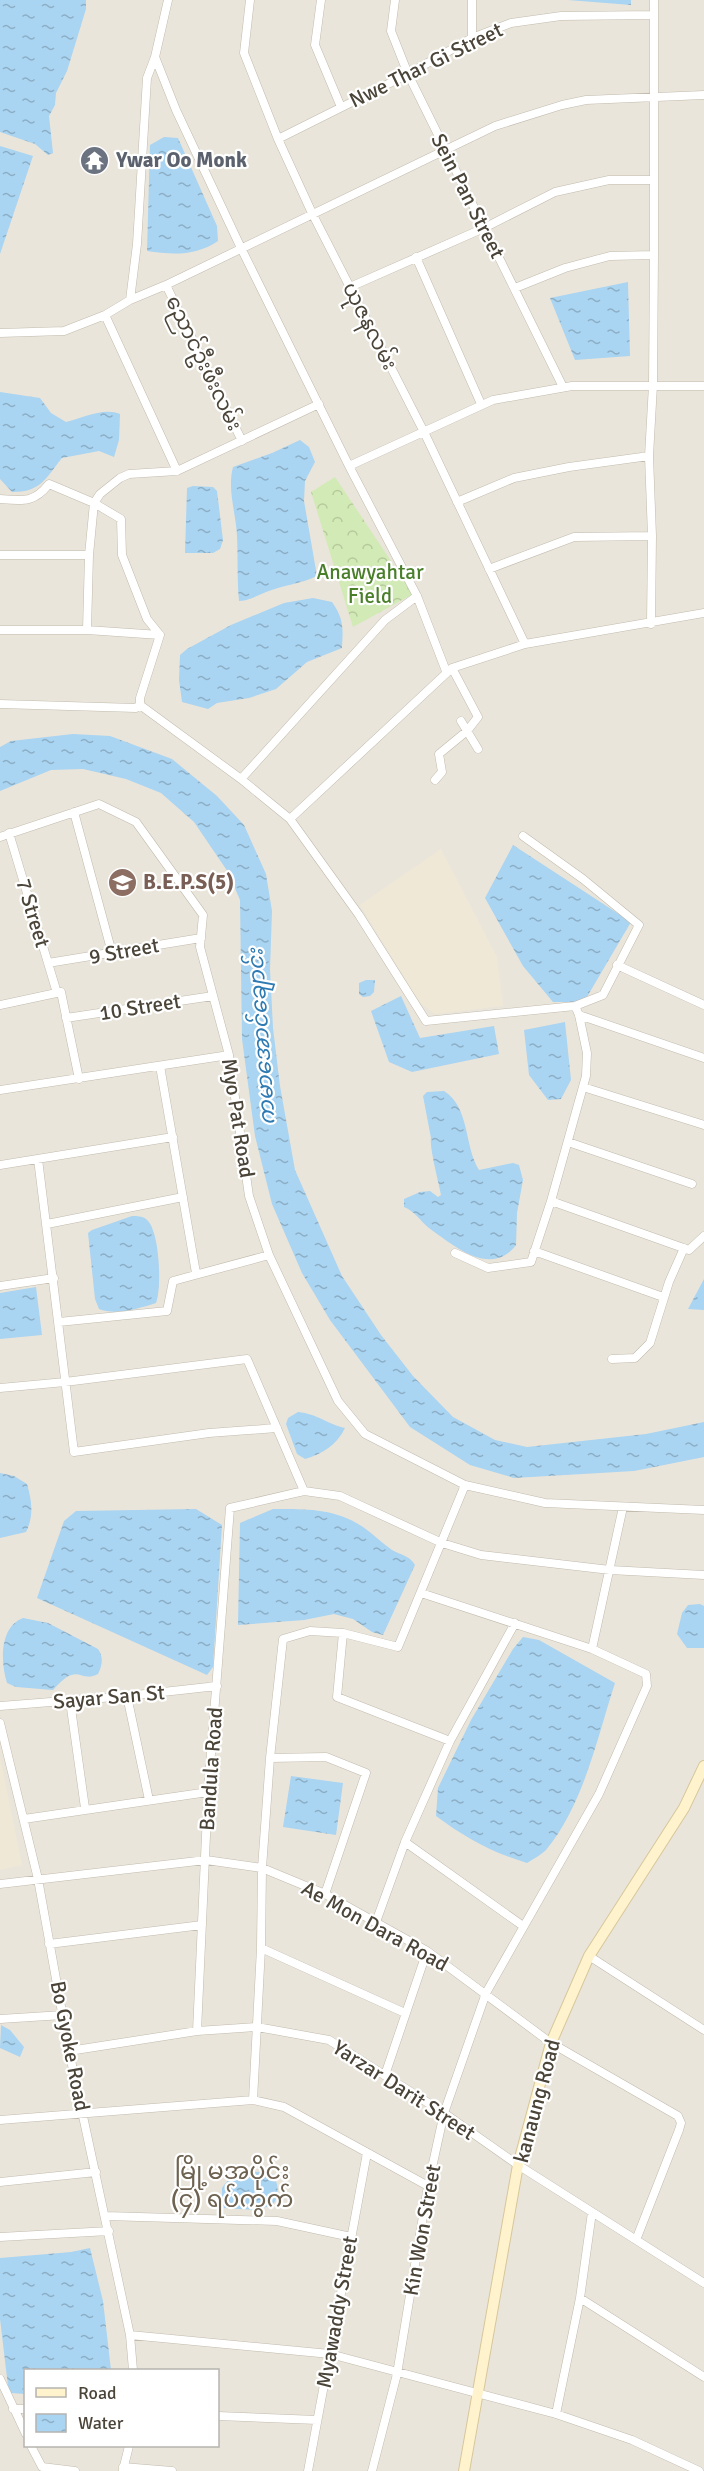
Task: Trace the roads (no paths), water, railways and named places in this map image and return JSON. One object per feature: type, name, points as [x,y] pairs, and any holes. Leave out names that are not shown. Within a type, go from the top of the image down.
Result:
[{"type":"street","points":[[130,300],[137,244],[147,78],[155,57],[168,0]]},
{"type":"street","name":"ယုဇနလမ်း","points":[[250,0],[244,53],[278,139],[312,213],[424,432],[525,644]]},
{"type":"street","points":[[321,0],[315,45],[341,107]]},
{"type":"street","name":"Sein Pan Street","points":[[395,0],[391,31],[408,74],[563,387]]},
{"type":"street","points":[[472,0],[472,38]]},
{"type":"street","points":[[651,624],[652,536],[649,456],[653,385],[654,0]]},
{"type":"street","name":"Nwe Thar Gi Street","points":[[278,139],[408,74],[472,38],[511,23],[561,16],[654,15]]},
{"type":"street","points":[[155,57],[176,110],[241,248],[349,466],[417,596],[449,669],[477,715],[477,719],[467,731],[439,754],[442,772],[435,780]]},
{"type":"street","points":[[0,333],[64,331],[105,315],[130,300],[166,285],[495,126],[561,105],[586,100],[704,95]]},
{"type":"street","points":[[350,287],[484,228],[555,192],[609,180],[654,180]]},
{"type":"street","points":[[515,288],[565,268],[610,256],[654,255]]},
{"type":"street","points":[[416,257],[481,404]]},
{"type":"street","name":"ညောင်ဦးဖီးလမ်း","points":[[166,285],[243,441]]},
{"type":"street","points":[[105,315],[177,471]]},
{"type":"street","points":[[349,466],[493,400],[563,387],[704,386]]},
{"type":"street","points":[[87,630],[89,555],[94,503],[100,494],[120,478],[129,474],[177,471],[319,404]]},
{"type":"street","points":[[457,502],[514,478],[569,466],[649,456]]},
{"type":"street","points":[[0,499],[28,500],[40,495],[49,483],[94,503],[121,519],[122,555],[147,619],[160,635]]},
{"type":"street","points":[[489,569],[574,537],[652,536]]},
{"type":"street","points":[[0,555],[89,555]]},
{"type":"street","points":[[241,779],[385,620],[417,596]]},
{"type":"street","points":[[290,819],[449,669],[525,644],[704,613]]},
{"type":"street","points":[[0,630],[87,630],[160,635]]},
{"type":"street","points":[[140,705],[140,698],[160,635]]},
{"type":"street","points":[[0,704],[133,708],[140,705]]},
{"type":"street","points":[[140,705],[241,779],[290,819],[359,915],[426,1022],[509,1011],[575,1006],[603,995],[639,925],[583,879],[523,836]]},
{"type":"street","points":[[461,721],[478,749]]},
{"type":"street","name":"Myo Pat Road","points":[[0,837],[99,804],[136,822],[203,915],[200,947],[229,1055],[249,1196],[269,1255],[338,1401],[365,1434],[465,1485],[545,1503],[704,1510]]},
{"type":"street","points":[[75,812],[112,953]]},
{"type":"street","name":"7 Street","points":[[9,833],[57,993],[61,992],[79,1079]]},
{"type":"street","name":"9 Street","points":[[48,963],[201,938]]},
{"type":"street","points":[[617,965],[704,1005]]},
{"type":"street","points":[[1,1002],[57,993]]},
{"type":"street","name":"10 Street","points":[[66,1018],[213,996]]},
{"type":"street","points":[[455,1253],[488,1268],[531,1262],[583,1087],[588,1053],[575,1006]]},
{"type":"street","points":[[579,1016],[704,1058]]},
{"type":"street","points":[[0,1090],[229,1055]]},
{"type":"street","points":[[160,1066],[196,1273]]},
{"type":"street","points":[[583,1087],[704,1125]]},
{"type":"street","points":[[0,1165],[173,1137]]},
{"type":"street","points":[[568,1142],[692,1184]]},
{"type":"street","points":[[38,1159],[74,1452],[209,1433],[277,1428]]},
{"type":"street","points":[[47,1224],[183,1197]]},
{"type":"street","points":[[551,1201],[689,1250],[704,1236]]},
{"type":"street","points":[[612,1359],[635,1358],[646,1348],[653,1335],[663,1297],[684,1248]]},
{"type":"street","points":[[534,1251],[663,1297]]},
{"type":"street","points":[[59,1322],[167,1311],[173,1281],[269,1255]]},
{"type":"street","points":[[0,1286],[54,1278]]},
{"type":"street","points":[[0,1388],[247,1359],[304,1491],[340,1496],[442,1543],[481,1555],[610,1570],[704,1575]]},
{"type":"street","points":[[253,2100],[261,1947],[262,1868],[270,1758],[283,1639],[310,1630],[343,1634],[398,1647],[465,1485]]},
{"type":"street","name":"Bandula Road","points":[[197,2031],[208,1792],[230,1508],[304,1491]]},
{"type":"street","points":[[421,1593],[592,1649],[623,1507]]},
{"type":"street","points":[[376,1922],[405,1842],[450,1741],[515,1623]]},
{"type":"street","points":[[343,1634],[337,1697],[450,1741]]},
{"type":"street","name":"Kin Won Street","points":[[372,2471],[397,2374],[428,2186],[444,2113],[486,1993],[599,1794],[647,1686],[645,1674],[592,1649]]},
{"type":"street","name":"Sayar San St","points":[[0,1706],[217,1686]]},
{"type":"street","points":[[127,1696],[149,1800]]},
{"type":"street","points":[[70,1701],[85,1808]]},
{"type":"street","name":"Bo Gyoke Road","points":[[0,1723],[38,1879],[69,2051],[130,2335],[133,2369]]},
{"type":"street","points":[[270,1758],[326,1757],[366,1773],[325,1894]]},
{"type":"street","name":"kanaung Road","points":[[464,2471],[518,2165],[551,2043],[589,1956],[684,1808],[704,1766]]},
{"type":"street","points":[[24,1819],[85,1808],[208,1792]]},
{"type":"street","points":[[405,1842],[523,1926]]},
{"type":"street","name":"Ae Mon Dara Road","points":[[0,1884],[206,1860],[262,1868],[325,1894],[376,1922],[427,1951],[551,2043],[678,2116],[681,2123],[679,2130],[636,2240]]},
{"type":"street","points":[[49,1944],[202,1925]]},
{"type":"street","points":[[261,1947],[405,2013]]},
{"type":"street","points":[[385,2075],[427,1951]]},
{"type":"street","points":[[589,1956],[704,2030]]},
{"type":"street","points":[[0,2019],[63,2015]]},
{"type":"street","name":"Yarzar Darit Street","points":[[69,2051],[197,2031],[257,2027],[329,2040],[444,2113],[518,2165],[704,2283]]},
{"type":"street","points":[[0,2120],[253,2100],[284,2107],[428,2186]]},
{"type":"street","name":"Myawaddy Street","points":[[308,2471],[367,2153]]},
{"type":"street","points":[[0,2182],[96,2172]]},
{"type":"street","points":[[556,2414],[580,2298],[592,2212]]},
{"type":"street","points":[[106,2216],[277,2221],[351,2237]]},
{"type":"street","points":[[0,2237],[109,2231]]},
{"type":"street","points":[[580,2298],[704,2377]]},
{"type":"street","points":[[130,2335],[330,2354],[397,2374],[556,2414],[632,2440],[699,2471]]},
{"type":"street","points":[[0,2379],[24,2430]]},
{"type":"street","points":[[13,2409],[24,2409]]},
{"type":"street","points":[[219,2416],[317,2420]]},
{"type":"street","points":[[32,2447],[42,2467],[75,2471]]},
{"type":"street","points":[[128,2447],[123,2469],[172,2471]]},
{"type":"water","points":[[0,0],[86,0],[86,9],[67,71],[56,93],[55,105],[49,116],[53,153],[48,155],[35,144],[0,132]]},
{"type":"water","points":[[568,0],[631,0],[631,5]]},
{"type":"water","points":[[164,137],[178,138],[217,226],[218,241],[193,252],[175,254],[147,251],[150,145]]},
{"type":"water","points":[[0,146],[33,156],[0,254]]},
{"type":"water","points":[[628,282],[630,356],[575,360],[550,298]]},
{"type":"water","points":[[0,392],[40,398],[51,413],[66,422],[100,412],[120,414],[119,440],[114,457],[99,451],[62,458],[42,483],[30,490],[12,492],[0,479]]},
{"type":"water","points":[[300,440],[309,447],[315,462],[305,481],[304,501],[317,576],[239,601],[237,536],[231,493],[233,467]]},
{"type":"water","points":[[213,487],[217,491],[223,540],[220,549],[213,553],[185,553],[187,488]]},
{"type":"water","points":[[313,598],[332,602],[336,608],[342,624],[342,648],[307,662],[276,689],[249,698],[217,703],[208,709],[182,702],[179,680],[180,655],[187,649],[231,625],[284,603]]},
{"type":"water","name":"ကမာအောင်ချောင်း","points":[[73,734],[110,736],[172,759],[217,796],[244,825],[266,874],[272,911],[270,969],[273,1028],[280,1086],[295,1170],[342,1276],[381,1335],[413,1376],[453,1417],[495,1440],[527,1447],[646,1434],[704,1422],[704,1457],[634,1471],[514,1478],[470,1465],[410,1427],[330,1320],[302,1273],[272,1204],[255,1136],[242,1039],[240,900],[228,872],[194,822],[161,793],[126,779],[83,769],[51,770],[0,791],[0,747],[11,741]]},
{"type":"water","points":[[513,845],[631,922],[584,1002],[553,1002],[523,966],[485,898]]},
{"type":"water","points":[[375,980],[374,992],[370,996],[363,997],[359,994],[359,983]]},
{"type":"water","points":[[401,996],[420,1038],[494,1026],[499,1054],[412,1072],[389,1062],[371,1011]]},
{"type":"water","points":[[565,1022],[571,1080],[561,1099],[548,1100],[529,1075],[524,1030]]},
{"type":"water","points":[[444,1091],[452,1098],[463,1117],[474,1160],[479,1170],[513,1163],[519,1165],[523,1180],[517,1213],[516,1245],[506,1254],[495,1259],[472,1256],[461,1250],[404,1207],[404,1199],[420,1192],[430,1191],[438,1197],[441,1195],[423,1096],[427,1092]]},
{"type":"water","points":[[132,1216],[146,1219],[154,1234],[159,1272],[156,1303],[113,1312],[99,1309],[95,1299],[88,1233]]},
{"type":"water","points":[[704,1279],[704,1310],[688,1309]]},
{"type":"water","points":[[36,1287],[42,1335],[0,1339],[0,1293]]},
{"type":"water","points":[[298,1412],[345,1428],[328,1448],[305,1459],[297,1454],[286,1424],[288,1418]]},
{"type":"water","points":[[0,1473],[14,1476],[27,1484],[31,1508],[26,1532],[0,1538]]},
{"type":"water","points":[[196,1509],[222,1525],[213,1667],[207,1675],[37,1598],[64,1521],[76,1511]]},
{"type":"water","points":[[273,1509],[320,1511],[342,1516],[363,1527],[392,1550],[413,1562],[415,1565],[383,1635],[372,1632],[353,1619],[334,1614],[304,1620],[238,1625],[240,1523]]},
{"type":"water","points":[[688,1605],[704,1606],[704,1648],[687,1648],[677,1634],[682,1613]]},
{"type":"water","points":[[23,1618],[48,1623],[98,1649],[102,1661],[98,1674],[68,1676],[53,1690],[16,1687],[7,1683],[3,1664],[6,1636],[15,1622]]},
{"type":"water","points":[[523,1637],[539,1640],[615,1683],[588,1770],[570,1812],[546,1850],[527,1863],[479,1844],[436,1816],[438,1788],[471,1720],[513,1649]]},
{"type":"water","points":[[291,1776],[343,1783],[336,1835],[283,1827]]},
{"type":"water","points":[[1,2025],[10,2030],[24,2047],[20,2057],[0,2048]]},
{"type":"water","points":[[271,2172],[277,2184],[278,2192],[273,2205],[256,2210],[224,2208],[222,2188],[231,2178],[241,2174]]},
{"type":"water","points":[[90,2248],[103,2301],[111,2369],[24,2369],[24,2394],[11,2393],[8,2386],[0,2319],[0,2258],[71,2252]]},
{"type":"place","name":"Ywar Oo Monk","points":[[95,160]]},
{"type":"place","name":"B.E.P.S(5)","points":[[122,882]]},
{"type":"district","name":"မြို့မအပိုင်း (၄) ရပ်ကွက်","points":[[232,2185]]},
{"type":"park label","name":"Anawyahtar Field","points":[[370,584]]}]
